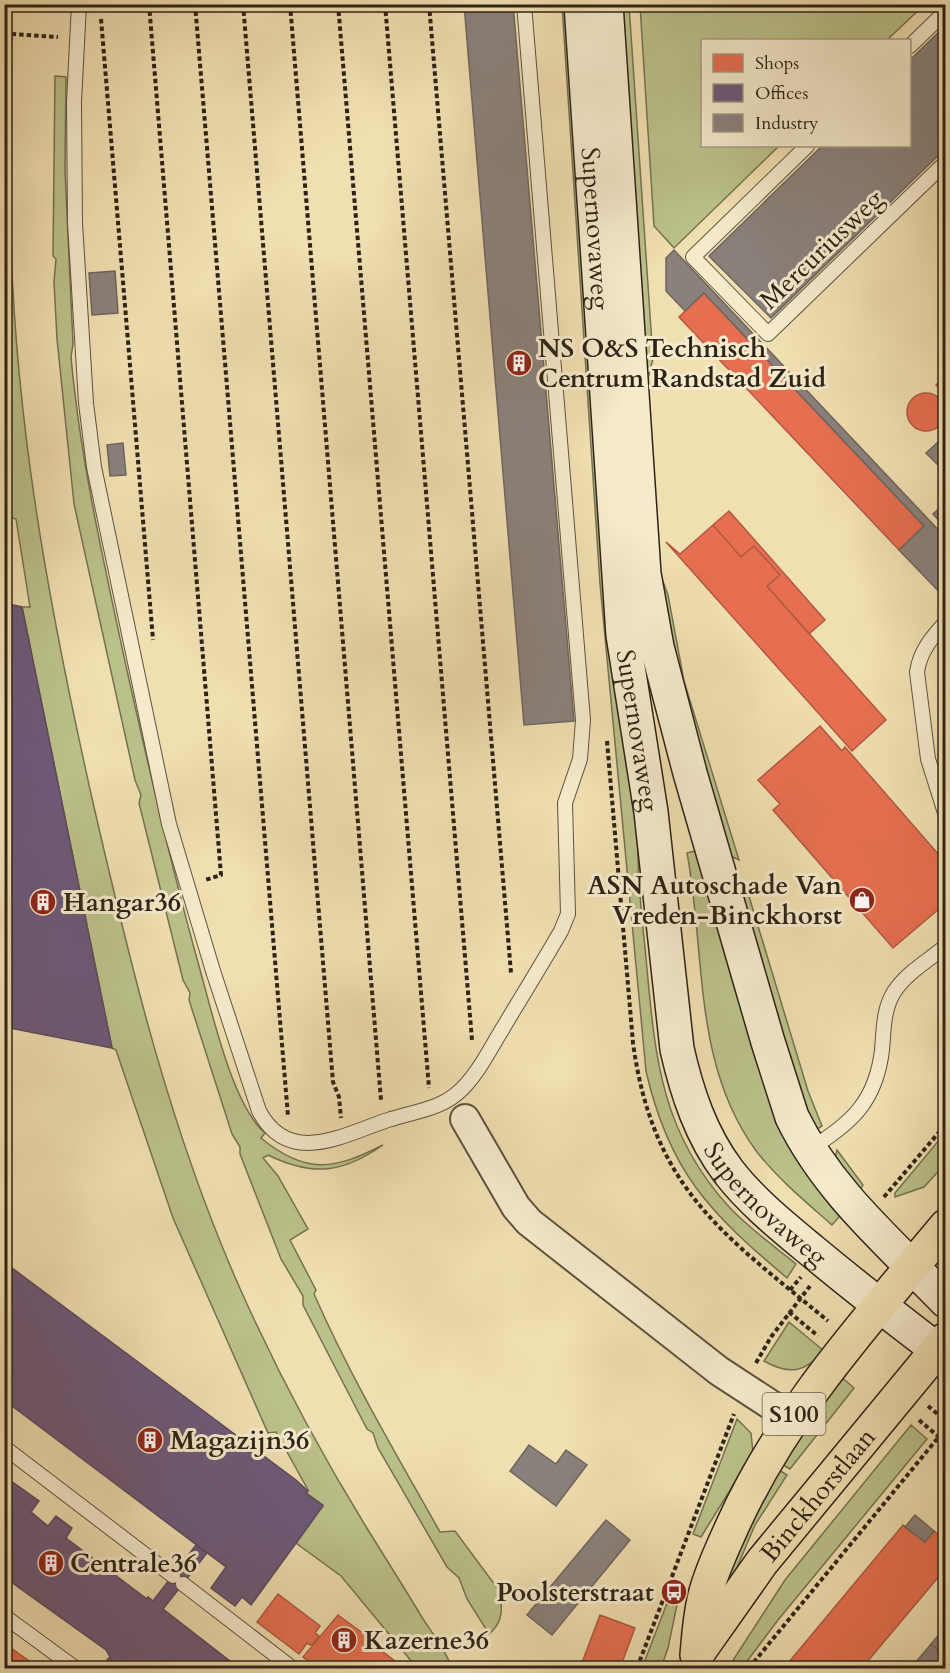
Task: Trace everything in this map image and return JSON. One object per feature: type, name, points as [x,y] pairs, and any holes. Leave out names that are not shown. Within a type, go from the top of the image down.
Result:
[{"type":"main road","name":"Supernovaweg","points":[[581,4],[622,635],[651,812],[676,1040],[683,1077],[704,1132],[729,1172],[766,1212],[879,1306],[942,1348]]},
{"type":"main road","name":"Supernovaweg","points":[[606,4],[648,603],[690,773],[786,1102],[809,1150],[843,1196],[945,1301]]},
{"type":"main road","name":"Binckhorstlaan","points":[[694,1662],[705,1593],[719,1554],[753,1482],[791,1418],[945,1226]]},
{"type":"main road","name":"Binckhorstlaan","points":[[694,1662],[762,1562],[942,1348]]},
{"type":"street","points":[[459,1108],[516,1207],[529,1222],[744,1388],[791,1418]]},
{"type":"lane","points":[[79,4],[74,102],[75,223],[90,436],[104,520],[158,777],[187,886],[257,1105],[268,1126],[290,1139],[312,1143],[342,1139],[389,1120],[430,1109],[459,1108],[475,1073],[561,931],[568,914],[565,803],[580,759],[583,733],[524,4]]},
{"type":"lane","points":[[911,44],[945,11]]},
{"type":"lane","name":"Mercuriusweg","points":[[806,147],[693,257],[768,334],[945,162]]},
{"type":"lane","points":[[945,622],[928,643],[918,662],[917,672],[928,759],[945,816]]},
{"type":"lane","points":[[809,1150],[847,1124],[868,1099],[878,1074],[888,1004],[900,984],[945,946]]},
{"type":"lane","points":[[4,1446],[292,1668]]},
{"type":"lane","points":[[4,1616],[75,1668]]},
{"type":"path","points":[[149,4],[221,875],[187,886]]},
{"type":"path","points":[[195,4],[290,1139]]},
{"type":"path","points":[[243,4],[333,1082],[339,1097],[342,1139]]},
{"type":"path","points":[[290,4],[381,1100]]},
{"type":"path","points":[[338,4],[430,1109]]},
{"type":"path","points":[[385,4],[475,1073]]},
{"type":"path","points":[[429,4],[514,1010]]},
{"type":"path","points":[[101,16],[154,644]]},
{"type":"path","points":[[4,71],[12,34],[77,38]]},
{"type":"path","points":[[892,1188],[945,1124]]},
{"type":"path","points":[[637,1668],[744,1388],[771,1336],[814,1281]]},
{"type":"path","name":"Supernovaweg","points":[[800,1298],[831,1324]]},
{"type":"path","points":[[929,1406],[945,1421]]},
{"type":"path","points":[[749,1668],[945,1428]]},
{"type":"green space","points":[[640,4],[924,5],[888,39],[701,39],[701,147],[778,147],[674,248],[654,226]]},
{"type":"green space","points":[[562,5],[573,5],[639,808],[638,865],[658,1060],[675,1121],[689,1151],[730,1208],[796,1264],[787,1278],[736,1232],[696,1188],[680,1164],[667,1137],[646,1071],[600,584]]},
{"type":"green space","points":[[617,5],[629,5],[653,359],[643,397]]},
{"type":"green space","points":[[4,66],[12,68],[10,195],[12,273],[17,350],[35,503],[47,579],[77,731],[123,931],[156,1053],[174,1114],[217,1234],[270,1352],[331,1468],[452,1668],[417,1668],[341,1576],[296,1543],[323,1505],[306,1493],[308,1490],[276,1432],[268,1433],[173,1218],[116,1050],[112,1048],[22,607],[30,607],[16,519],[5,516]]},
{"type":"green space","points":[[55,76],[66,77],[65,170],[73,344],[71,357],[92,505],[150,770],[178,888],[210,1006],[224,1055],[242,1101],[253,1120],[265,1133],[261,1138],[292,1158],[320,1165],[350,1160],[383,1145],[354,1161],[327,1169],[299,1167],[268,1155],[263,1158],[278,1176],[308,1229],[290,1240],[316,1290],[314,1294],[328,1325],[374,1414],[440,1532],[455,1531],[498,1589],[501,1602],[500,1619],[489,1634],[467,1599],[459,1578],[447,1567],[378,1448],[373,1433],[367,1429],[303,1305],[303,1296],[281,1259],[240,1154],[240,1147],[232,1134],[189,1000],[190,993],[183,980],[139,803],[141,795],[135,780],[74,504],[57,339],[54,282],[56,259],[53,256]]},
{"type":"green space","points":[[661,576],[668,595],[684,681],[739,860],[729,855],[686,731]]},
{"type":"green space","points":[[695,851],[736,993],[769,1089],[789,1134],[813,1177],[840,1216],[832,1225],[784,1181],[757,1152],[736,1118],[721,1083],[711,1046],[705,1007],[687,853]]},
{"type":"green space","points":[[748,893],[808,1091],[822,1126],[814,1131],[737,896]]},
{"type":"green space","points":[[945,1133],[945,1164],[924,1187],[895,1197],[895,1193]]},
{"type":"green space","points":[[837,1150],[863,1185],[860,1190],[834,1163]]},
{"type":"green space","points":[[789,1322],[824,1351],[803,1368],[789,1370],[764,1361]]},
{"type":"green space","points":[[839,1375],[854,1388],[790,1469],[779,1463]]},
{"type":"green space","points":[[737,1419],[751,1433],[753,1453],[701,1537],[693,1534]]},
{"type":"green space","points":[[911,1425],[927,1439],[778,1620],[742,1668],[728,1668],[785,1580]]},
{"type":"green space","points":[[776,1468],[787,1475],[755,1525],[716,1617],[724,1578]]},
{"type":"green space","points":[[669,1598],[678,1600],[668,1648],[661,1668],[642,1668]]},
{"type":"building: Shops","points":[[704,293],[924,526],[899,550],[679,317]]},
{"type":"building: Shops","points":[[946,375],[946,395],[936,385]]},
{"type":"building: Shops","points":[[926,393],[939,399],[945,412],[939,425],[926,431],[913,425],[907,412],[913,399]]},
{"type":"building: Shops","points":[[729,511],[825,620],[809,634],[767,586],[780,575],[754,546],[741,557],[713,525]]},
{"type":"building: Shops","points":[[713,525],[741,557],[754,546],[780,575],[767,586],[886,720],[852,751],[666,542],[680,554]]},
{"type":"building: Shops","points":[[820,726],[842,751],[845,747],[946,863],[946,903],[893,948],[773,810],[780,804],[758,780]]},
{"type":"building: Shops","points":[[903,1525],[925,1542],[934,1531],[946,1541],[946,1568],[862,1668],[784,1668]]},
{"type":"building: Shops","points":[[278,1594],[320,1626],[315,1633],[319,1636],[312,1646],[307,1643],[299,1654],[257,1622]]},
{"type":"building: Shops","name":"Kazerne36","points":[[338,1615],[375,1642],[373,1644],[396,1662],[392,1668],[318,1668],[303,1657]]},
{"type":"building: Shops","points":[[600,1615],[635,1628],[620,1668],[580,1668]]},
{"type":"building: Shops","points":[[4,1643],[39,1668],[4,1668]]},
{"type":"building: Offices","name":"Hangar36","points":[[4,603],[22,607],[112,1048],[4,1027]]},
{"type":"building: Offices","name":"Magazijn36","points":[[4,1262],[296,1480],[308,1491],[306,1493],[323,1506],[251,1605],[242,1597],[235,1606],[211,1588],[226,1567],[4,1400]]},
{"type":"building: Offices","name":"Centrale36","points":[[4,1476],[39,1501],[31,1512],[48,1526],[56,1516],[72,1528],[66,1538],[147,1599],[148,1597],[153,1601],[196,1545],[207,1553],[163,1609],[239,1668],[130,1668],[121,1665],[117,1668],[107,1660],[110,1657],[106,1650],[7,1579],[9,1576],[4,1573]]},
{"type":"building: Industry","name":"NS O&S Technisch Centrum Randstad Zuid","points":[[464,4],[513,4],[574,721],[524,725]]},
{"type":"building: Industry","points":[[946,25],[946,148],[771,318],[709,256],[821,147],[911,147],[911,59]]},
{"type":"building: Industry","points":[[674,250],[946,538],[946,599],[899,550],[924,526],[704,293],[685,311],[666,291],[666,258]]},
{"type":"building: Industry","points":[[115,271],[118,313],[92,315],[89,273]]},
{"type":"building: Industry","points":[[946,435],[946,473],[926,453]]},
{"type":"building: Industry","points":[[123,443],[126,475],[110,476],[107,445]]},
{"type":"building: Industry","points":[[946,502],[946,528],[933,514]]},
{"type":"building: Industry","points":[[529,1445],[556,1464],[566,1450],[587,1465],[556,1506],[510,1471]]},
{"type":"building: Industry","points":[[915,1515],[934,1531],[925,1542],[905,1527]]},
{"type":"building: Industry","points":[[606,1520],[630,1540],[552,1635],[527,1615]]},
{"type":"building: Industry","points":[[946,1627],[946,1656],[931,1644]]},
{"type":"building: Industry","points":[[931,1644],[946,1656],[946,1668],[911,1668]]},
{"type":"place","name":"NS O&S Technisch Centrum Randstad Zuid","points":[[519,363]]},
{"type":"place","name":"ASN Autoschade Van Vreden-Binckhorst","points":[[862,900]]},
{"type":"place","name":"Hangar36","points":[[43,902]]},
{"type":"place","name":"Magazijn36","points":[[150,1440]]},
{"type":"place","name":"Centrale36","points":[[51,1563]]},
{"type":"place","name":"Poolsterstraat","points":[[674,1592]]},
{"type":"place","name":"Kazerne36","points":[[344,1640]]}]
